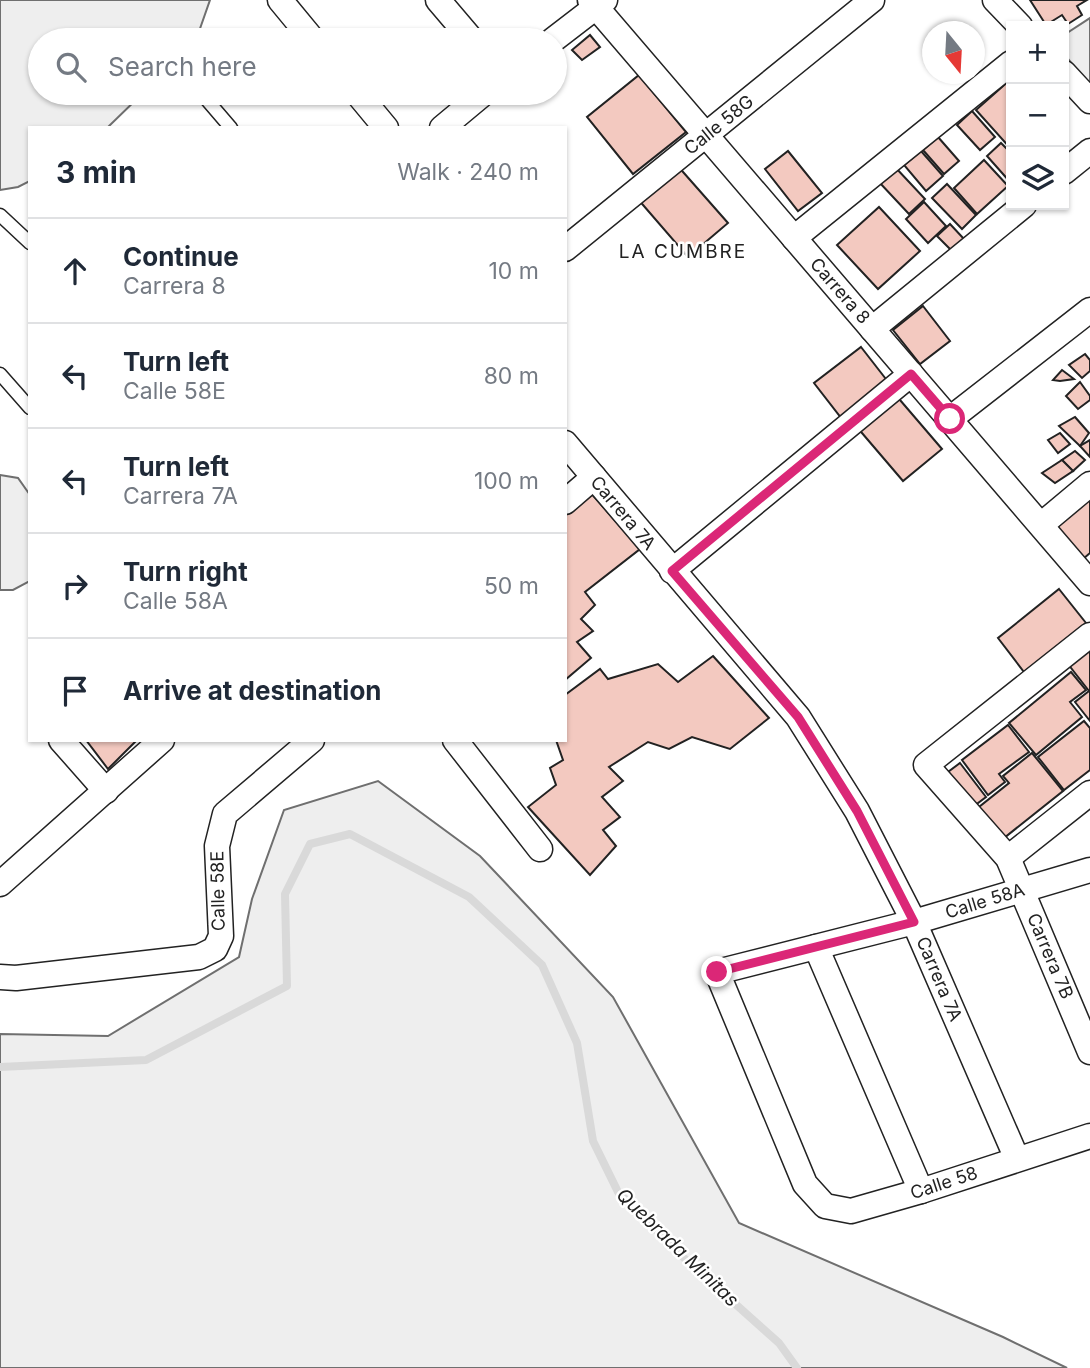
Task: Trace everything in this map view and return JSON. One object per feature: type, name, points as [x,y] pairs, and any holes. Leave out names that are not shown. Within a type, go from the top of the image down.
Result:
[{"type":"street","points":[[281,0],[303,28]]},
{"type":"street","points":[[438,0],[462,28]]},
{"type":"street","name":"Calle 58G","points":[[567,247],[872,0]]},
{"type":"street","points":[[995,0],[1015,21]]},
{"type":"street","points":[[567,28],[597,3]]},
{"type":"street","name":"Carrera 8","points":[[597,3],[706,135],[1090,583]]},
{"type":"street","points":[[794,237],[1006,66]]},
{"type":"street","points":[[1069,78],[1090,101]]},
{"type":"street","points":[[367,105],[384,126]]},
{"type":"street","points":[[444,126],[470,105]]},
{"type":"street","points":[[1069,168],[1090,151]]},
{"type":"street","points":[[872,329],[1018,210]]},
{"type":"street","points":[[950,419],[1090,310]]},
{"type":"street","points":[[672,571],[911,374]]},
{"type":"street","name":"Carrera 7A","points":[[567,445],[798,717],[857,811],[914,922],[1017,1158]]},
{"type":"street","points":[[567,500],[594,477]]},
{"type":"street","points":[[1041,525],[1090,484]]},
{"type":"street","name":"Carrera 7B","points":[[1090,635],[926,765],[1009,858],[1090,1052]]},
{"type":"street","points":[[63,742],[106,791]]},
{"type":"street","points":[[0,884],[160,742]]},
{"type":"street","name":"Calle 58E","points":[[0,977],[16,978],[199,957],[215,949],[221,936],[216,846],[225,814],[310,742]]},
{"type":"street","points":[[457,742],[540,849]]},
{"type":"street","points":[[1009,858],[1090,793]]},
{"type":"street","name":"Calle 58A","points":[[805,1184],[717,972],[914,922],[1090,870]]},
{"type":"street","points":[[816,947],[921,1191]]},
{"type":"street","name":"Calle 58","points":[[805,1184],[825,1206],[851,1211],[1090,1136]]},
{"type":"lane","points":[[211,105],[229,126]]},
{"type":"lane","points":[[0,215],[28,241]]},
{"type":"lane","points":[[0,374],[28,406]]},
{"type":"shaded area","points":[[0,0],[210,0],[200,28],[28,28],[28,105],[131,105],[109,126],[28,126],[28,182],[0,190]]},
{"type":"shaded area","points":[[1090,18],[1090,86],[1069,60],[1069,32]]},
{"type":"shaded area","points":[[0,475],[18,478],[28,492],[28,582],[13,590],[0,590]]},
{"type":"shaded area","points":[[378,781],[480,856],[613,997],[739,1223],[1003,1337],[1067,1368],[0,1368],[0,1034],[108,1036],[239,957],[252,899],[284,810]]},
{"type":"building","points":[[1030,0],[1087,0],[1077,6],[1082,15],[1069,23],[1062,15],[1052,21],[1043,21]]},
{"type":"building","points":[[590,35],[600,47],[582,60],[572,50]]},
{"type":"building","points":[[639,75],[686,132],[633,174],[587,117]]},
{"type":"building","points":[[1006,83],[1006,143],[976,110]]},
{"type":"building","points":[[972,111],[995,137],[980,150],[957,125]]},
{"type":"building","points":[[938,137],[959,161],[944,174],[923,150]]},
{"type":"building","points":[[1001,143],[1006,148],[1006,177],[987,156]]},
{"type":"building","points":[[788,151],[822,193],[798,211],[765,169]]},
{"type":"building","points":[[921,151],[943,176],[926,191],[904,165]]},
{"type":"building","points":[[984,160],[1006,184],[1006,188],[977,214],[954,188]]},
{"type":"building","points":[[676,164],[728,223],[688,257],[637,198]]},
{"type":"building","points":[[895,167],[925,199],[909,214],[879,182]]},
{"type":"building","points":[[947,184],[976,215],[962,229],[932,198]]},
{"type":"building","points":[[924,202],[946,226],[928,243],[906,219]]},
{"type":"building","points":[[879,207],[920,251],[878,289],[837,245]]},
{"type":"building","points":[[950,224],[964,239],[952,251],[937,236]]},
{"type":"building","points":[[923,306],[950,341],[920,364],[893,330]]},
{"type":"building","points":[[861,347],[889,383],[842,419],[814,383]]},
{"type":"building","points":[[1085,354],[1090,360],[1090,371],[1082,378],[1069,365]]},
{"type":"building","points":[[1062,370],[1074,379],[1053,380]]},
{"type":"building","points":[[1080,382],[1090,400],[1078,409],[1066,396]]},
{"type":"building","points":[[894,393],[942,449],[903,481],[856,426]]},
{"type":"building","points":[[1075,417],[1089,433],[1080,446],[1059,426]]},
{"type":"building","points":[[1060,433],[1070,444],[1058,453],[1048,440]]},
{"type":"building","points":[[1090,440],[1090,457],[1080,446]]},
{"type":"building","points":[[1075,451],[1085,460],[1073,471],[1062,460]]},
{"type":"building","points":[[1062,460],[1073,471],[1055,483],[1042,473]]},
{"type":"building","points":[[590,492],[640,549],[585,592],[595,605],[581,619],[593,631],[577,642],[591,658],[567,678],[567,510]]},
{"type":"building","points":[[1090,497],[1090,553],[1083,559],[1055,526]]},
{"type":"building","points":[[1059,589],[1086,623],[1024,672],[998,638]]},
{"type":"building","points":[[1090,650],[1090,721],[1075,702],[1089,691],[1068,664]]},
{"type":"building","points":[[713,656],[769,718],[730,749],[692,737],[669,749],[648,742],[609,767],[623,781],[602,797],[620,817],[603,830],[616,846],[590,875],[528,807],[556,785],[550,768],[563,760],[557,742],[567,742],[567,694],[600,669],[608,679],[658,664],[678,682]]},
{"type":"building","points":[[1071,672],[1086,690],[1070,702],[1082,717],[1036,755],[1009,723]]},
{"type":"building","points":[[1084,721],[1090,728],[1090,770],[1064,790],[1038,757]]},
{"type":"building","points":[[1008,725],[1029,752],[999,774],[1005,782],[988,795],[962,760]]},
{"type":"building","points":[[88,742],[135,742],[108,769]]},
{"type":"building","points":[[1032,753],[1063,791],[999,842],[974,811],[1009,783],[1003,776]]},
{"type":"building","points":[[960,763],[986,797],[970,809],[944,775]]},
{"type":"waterway","name":"Quebrada Minitas","points":[[0,1067],[146,1060],[287,986],[285,894],[310,844],[350,834],[469,897],[542,965],[577,1043],[593,1141],[618,1192],[685,1259],[779,1343],[797,1368]]},
{"type":"district","name":"LA CUMBRE","points":[[683,251]]},
{"type":"route","points":[[717,972],[914,922],[857,811],[798,717],[672,571],[911,374],[950,419]]}]
